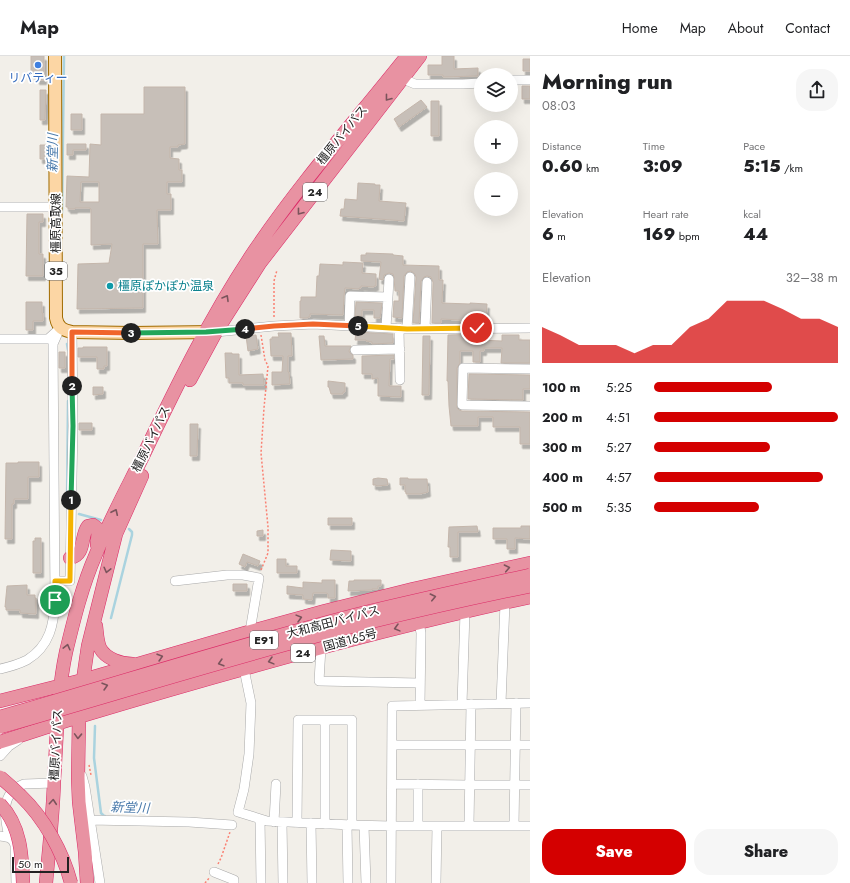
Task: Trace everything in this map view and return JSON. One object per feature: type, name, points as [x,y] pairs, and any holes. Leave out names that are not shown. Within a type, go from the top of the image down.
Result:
[{"type":"highway","name":"橿原バイパス","points":[[87,883],[79,802],[78,716],[88,646],[116,534],[164,429],[235,282],[280,214],[316,167],[407,56]]},
{"type":"highway","name":"橿原バイパス","points":[[46,883],[60,686],[79,598],[95,555],[160,419],[192,357],[260,264],[420,56]]},
{"type":"highway","points":[[70,558],[76,556],[80,551],[86,528],[93,525],[96,526],[98,530],[95,555]]},
{"type":"highway","points":[[0,701],[83,680],[325,611],[413,589],[530,563]]},
{"type":"highway","name":"大和高田バイパス","points":[[0,716],[324,624],[530,575]]},
{"type":"highway","name":"大和高田バイパス","points":[[0,727],[321,635],[426,609],[530,586]]},
{"type":"highway","name":"国道165号","points":[[78,716],[244,668],[419,622],[530,597]]},
{"type":"highway","points":[[95,618],[98,642],[100,648],[106,656],[122,663],[135,665]]},
{"type":"highway","points":[[0,695],[24,690],[60,686]]},
{"type":"highway","points":[[0,713],[57,717]]},
{"type":"highway","name":"24","points":[[0,742],[33,731],[57,717],[78,716]]},
{"type":"highway","points":[[0,777],[34,810],[47,828],[61,855],[71,883]]},
{"type":"highway","points":[[0,804],[15,826],[20,841],[23,883]]},
{"type":"main road","name":"橿原高取線","points":[[55,56],[56,318],[57,324],[60,328]]},
{"type":"main road","points":[[60,328],[72,332],[211,332]]},
{"type":"main road","points":[[85,852],[92,883]]},
{"type":"street","points":[[404,78],[415,84],[474,83]]},
{"type":"street","points":[[518,80],[530,80]]},
{"type":"street","points":[[0,207],[55,207]]},
{"type":"street","points":[[400,380],[400,349],[410,278]]},
{"type":"street","points":[[386,327],[389,279]]},
{"type":"street","points":[[425,329],[426,282]]},
{"type":"street","points":[[349,326],[350,296],[388,297]]},
{"type":"street","points":[[211,332],[313,324],[425,329],[530,328]]},
{"type":"street","points":[[0,339],[48,339],[60,328]]},
{"type":"street","points":[[0,669],[26,660],[36,653],[44,646],[53,625],[55,581],[53,344],[60,328]]},
{"type":"street","points":[[55,581],[70,581],[73,426],[72,332]]},
{"type":"street","points":[[355,350],[400,349]]},
{"type":"street","points":[[530,369],[463,368],[462,397],[462,405],[530,406]]},
{"type":"street","points":[[485,573],[492,606]]},
{"type":"street","points":[[175,581],[227,575],[242,575],[259,578],[247,632],[244,668],[251,703],[249,754],[244,789],[238,812],[267,821],[311,824],[364,826],[530,826]]},
{"type":"street","points":[[413,589],[421,633],[419,683],[420,705]]},
{"type":"street","points":[[501,704],[505,603]]},
{"type":"street","points":[[325,611],[319,681],[419,683]]},
{"type":"street","points":[[462,704],[465,612]]},
{"type":"street","points":[[514,826],[516,703]]},
{"type":"street","points":[[391,883],[392,706],[530,703]]},
{"type":"street","points":[[469,826],[471,704]]},
{"type":"street","points":[[297,823],[298,720],[352,720],[348,883]]},
{"type":"street","points":[[325,720],[325,824]]},
{"type":"street","points":[[0,756],[10,746],[33,731]]},
{"type":"street","points":[[392,745],[530,745]]},
{"type":"street","points":[[78,756],[85,787],[100,883]]},
{"type":"street","points":[[16,883],[14,841],[4,837],[5,801],[10,792],[24,784],[54,783]]},
{"type":"street","points":[[276,784],[283,883]]},
{"type":"street","points":[[392,784],[470,786],[515,784],[530,785]]},
{"type":"street","points":[[418,784],[418,821]]},
{"type":"street","points":[[260,819],[261,883]]},
{"type":"street","points":[[90,820],[189,822],[232,825]]},
{"type":"street","points":[[311,824],[312,883]]},
{"type":"street","points":[[364,826],[366,883]]},
{"type":"street","points":[[436,883],[437,826]]},
{"type":"street","points":[[214,872],[234,880],[234,883]]},
{"type":"path","points":[[274,326],[274,281],[277,270]]},
{"type":"path","points":[[259,578],[268,553],[268,527],[261,453],[268,366],[265,360],[260,327]]},
{"type":"path","points":[[205,883],[214,872],[221,858],[232,825]]},
{"type":"building","name":"リバティー","points":[[31,56],[44,56],[44,80],[37,80],[37,74],[31,74]]},
{"type":"building","points":[[442,56],[454,56],[454,69],[474,68],[474,76],[443,77],[443,75],[428,75],[428,65],[442,65]]},
{"type":"building","points":[[523,59],[530,59],[530,71],[523,71]]},
{"type":"building","points":[[522,86],[530,86],[530,99],[522,99]]},
{"type":"building","points":[[144,87],[185,87],[185,144],[178,145],[178,147],[170,147],[170,158],[179,159],[179,170],[182,170],[182,182],[167,182],[167,194],[171,194],[171,210],[157,210],[158,244],[143,244],[143,308],[77,309],[78,264],[109,263],[112,244],[91,245],[91,209],[68,209],[68,207],[66,207],[67,176],[89,177],[90,144],[101,145],[101,114],[144,114]],"holes":[[[81,182],[99,182],[99,202],[80,202]]]},
{"type":"building","points":[[40,90],[46,90],[45,120],[40,120]]},
{"type":"building","points":[[421,100],[427,107],[399,127],[394,119]]},
{"type":"building","points":[[431,101],[439,101],[439,136],[431,136]]},
{"type":"building","points":[[71,114],[82,114],[82,130],[71,130]]},
{"type":"building","points":[[67,144],[86,144],[86,150],[73,150],[73,155],[67,155]]},
{"type":"building","points":[[40,145],[46,145],[46,159],[40,159]]},
{"type":"building","points":[[358,183],[380,185],[379,201],[406,203],[404,221],[340,216],[341,209],[344,209],[345,199],[357,200]]},
{"type":"building","points":[[27,214],[43,214],[43,222],[39,222],[39,254],[43,254],[43,276],[26,276]]},
{"type":"building","points":[[366,253],[403,256],[403,265],[439,266],[439,280],[443,280],[442,303],[487,304],[486,322],[441,319],[441,323],[432,323],[433,282],[431,277],[427,276],[421,281],[419,323],[413,323],[416,277],[411,271],[407,272],[404,276],[402,318],[393,317],[394,301],[399,301],[399,291],[395,291],[393,274],[389,273],[384,275],[383,280],[379,279],[381,262],[361,261],[361,255],[366,255]]},
{"type":"building","points":[[343,262],[363,263],[362,273],[376,274],[376,286],[361,286],[359,289],[345,288],[343,315],[310,314],[310,317],[308,318],[300,318],[301,297],[316,297],[317,276],[319,276],[320,264],[343,265]]},
{"type":"building","points":[[26,302],[42,302],[43,321],[33,321],[33,330],[26,330]]},
{"type":"building","points":[[356,302],[382,303],[380,318],[374,318],[374,310],[362,310],[362,316],[355,316]]},
{"type":"building","points":[[356,332],[393,334],[393,343],[372,344],[372,342],[366,340],[355,340]]},
{"type":"building","points":[[278,333],[291,333],[292,356],[288,356],[290,384],[272,385],[272,372],[282,372],[283,356],[271,356],[270,339],[272,339],[272,337],[279,337]]},
{"type":"building","points":[[479,334],[479,340],[502,341],[502,335],[519,335],[519,340],[530,340],[530,363],[501,363],[502,348],[484,348],[484,351],[480,351],[480,362],[473,362],[473,351],[460,351],[460,363],[457,368],[457,408],[462,411],[530,412],[530,444],[520,444],[520,427],[493,427],[493,417],[478,417],[478,426],[451,426],[447,381],[448,335]]},
{"type":"building","points":[[256,335],[258,349],[248,351],[246,336]]},
{"type":"building","points":[[319,336],[324,336],[325,346],[351,346],[349,351],[353,355],[353,359],[321,360]]},
{"type":"building","points":[[423,336],[430,336],[429,395],[422,395]]},
{"type":"building","points":[[107,347],[107,366],[104,366],[104,369],[97,369],[97,357],[78,357],[78,348]]},
{"type":"building","points":[[59,352],[65,352],[65,368],[59,368]]},
{"type":"building","points":[[225,353],[239,354],[239,375],[263,374],[264,385],[229,383],[229,378],[226,378]]},
{"type":"building","points":[[394,355],[394,359],[390,359],[389,386],[401,386],[401,397],[378,396],[378,378],[372,379],[372,374],[362,374],[362,356]]},
{"type":"building","points":[[469,374],[530,375],[530,389],[523,389],[523,400],[468,399]]},
{"type":"building","points":[[328,381],[345,383],[345,392],[343,392],[343,394],[331,394],[328,387]]},
{"type":"building","points":[[93,387],[103,387],[103,394],[93,395]]},
{"type":"building","points":[[79,423],[92,423],[92,430],[79,430]]},
{"type":"building","points":[[190,424],[198,424],[197,456],[190,456]]},
{"type":"building","points":[[39,462],[39,477],[28,477],[28,499],[14,499],[14,504],[12,504],[12,539],[5,539],[6,463]]},
{"type":"building","points":[[400,478],[427,479],[428,492],[420,494],[406,494],[405,485],[400,485]]},
{"type":"building","points":[[373,479],[387,479],[388,485],[373,485]]},
{"type":"building","points":[[328,518],[352,518],[352,525],[328,525]]},
{"type":"building","points":[[477,526],[478,532],[458,532],[458,557],[450,557],[450,547],[448,547],[449,527]]},
{"type":"building","points":[[521,526],[530,526],[530,539],[515,538],[515,549],[507,549],[507,539],[493,539],[493,528],[521,528]]},
{"type":"building","points":[[263,530],[263,536],[257,536],[257,531]]},
{"type":"building","points":[[35,538],[41,538],[41,573],[33,573],[33,541],[35,541]]},
{"type":"building","points":[[331,550],[351,551],[351,561],[330,560]]},
{"type":"building","points":[[243,554],[260,561],[258,566],[247,562],[245,567],[239,564]]},
{"type":"building","points":[[277,559],[286,559],[286,566],[297,566],[297,573],[277,573]]},
{"type":"building","points":[[322,580],[335,580],[335,598],[328,598],[328,594],[326,593],[313,593],[312,600],[303,599],[303,595],[287,594],[287,586],[303,588],[303,582],[322,583]]},
{"type":"building","points":[[381,580],[381,586],[378,586],[378,589],[372,590],[348,591],[349,581]]},
{"type":"building","points":[[233,584],[247,584],[247,591],[233,591]]},
{"type":"building","points":[[27,585],[27,595],[35,595],[36,598],[36,614],[20,613],[20,610],[6,610],[7,586]]},
{"type":"waterway","name":"新堂川","points":[[62,213],[64,56]]},
{"type":"waterway","name":"新堂川","points":[[67,344],[68,350]]},
{"type":"waterway","name":"新堂川","points":[[67,502],[68,401]]},
{"type":"waterway","name":"新堂川","points":[[79,514],[101,520]]},
{"type":"waterway","name":"新堂川","points":[[111,618],[132,535],[132,532],[129,529]]},
{"type":"waterway","name":"新堂川","points":[[95,726],[94,758],[101,813],[105,816]]},
{"type":"place","name":"リバティー","points":[[38,65]]},
{"type":"place","name":"橿原ぽかぽか温泉","points":[[110,286]]},
{"type":"route","points":[[55,600],[55,581],[70,581],[73,426],[72,332],[206,332],[313,324],[407,329],[477,328]]}]
